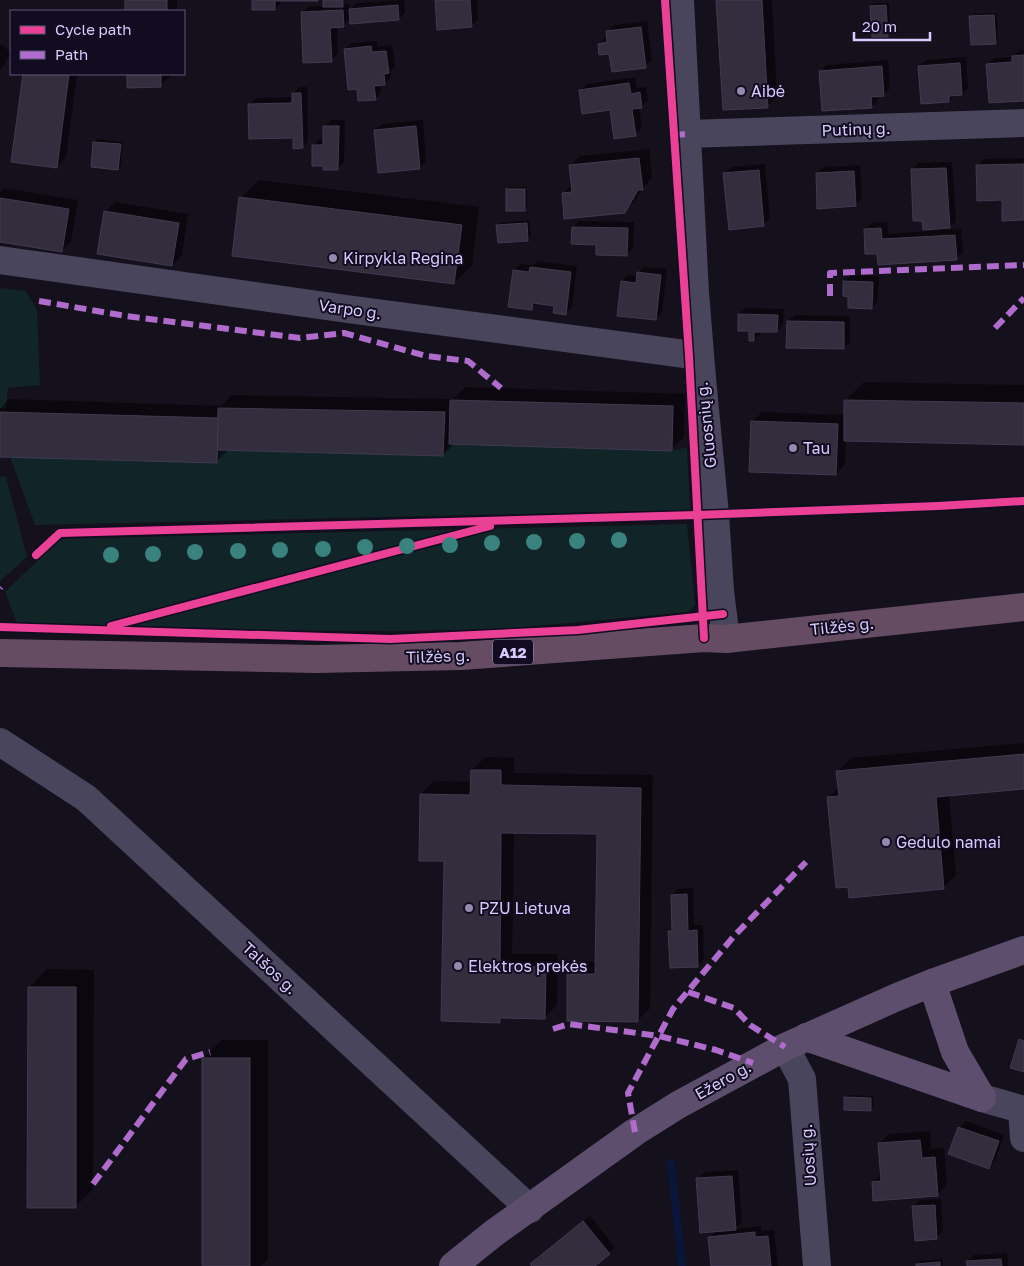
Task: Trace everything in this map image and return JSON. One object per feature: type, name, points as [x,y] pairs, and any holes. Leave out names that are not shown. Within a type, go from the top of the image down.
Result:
[{"type":"highway","name":"Tilžės g.","points":[[0,653],[316,659],[461,656],[704,638],[726,639],[1024,608]]},
{"type":"main road","name":"Ežero g.","points":[[453,1266],[494,1233],[635,1132],[678,1105],[796,1042],[932,983],[1024,950]]},
{"type":"main road","points":[[932,983],[955,1052],[982,1098]]},
{"type":"main road","points":[[796,1042],[982,1098]]},
{"type":"street","name":"Gluosnių g.","points":[[680,0],[695,293],[726,639]]},
{"type":"street","name":"Putinų g.","points":[[688,134],[1024,123]]},
{"type":"street","name":"Varpo g.","points":[[0,260],[347,309],[701,367]]},
{"type":"street","name":"Talšos g.","points":[[0,742],[86,798],[530,1209]]},
{"type":"street","name":"Uosių g.","points":[[796,1042],[802,1080],[817,1266]]},
{"type":"street","points":[[982,1098],[1023,1110],[1024,1138]]},
{"type":"green space","points":[[0,288],[26,291],[37,310],[40,385],[8,388],[6,409],[0,408]]},
{"type":"green space","points":[[449,444],[672,451],[687,447],[690,510],[35,525],[10,457],[217,450],[443,456]]},
{"type":"green space","points":[[0,476],[6,477],[27,557],[0,581]]},
{"type":"green space","points":[[687,524],[695,605],[689,612],[502,629],[395,631],[205,630],[17,623],[5,592],[60,539]]},
{"type":"building","points":[[125,0],[167,0],[167,10],[125,10]]},
{"type":"building","points":[[252,0],[318,1],[275,1],[275,10],[252,10]]},
{"type":"building","points":[[323,0],[343,0],[343,7],[323,7]]},
{"type":"building","points":[[435,0],[470,0],[472,27],[437,30]]},
{"type":"building","points":[[716,0],[762,0],[768,108],[723,110]]},
{"type":"building","points":[[398,5],[399,20],[350,24],[349,9]]},
{"type":"building","points":[[886,5],[888,37],[872,37],[870,6]]},
{"type":"building","points":[[343,10],[344,27],[330,28],[332,62],[303,63],[301,12]]},
{"type":"building","points":[[994,15],[996,44],[971,45],[969,16]]},
{"type":"building","points":[[641,27],[646,68],[612,72],[609,54],[599,55],[598,44],[607,42],[606,31]]},
{"type":"building","points":[[371,46],[372,52],[386,51],[389,73],[384,74],[385,85],[374,86],[376,100],[358,101],[357,89],[348,90],[344,49]]},
{"type":"building","points":[[1024,55],[1024,101],[989,103],[986,64],[1012,62],[1012,56]]},
{"type":"building","points":[[960,63],[962,95],[949,96],[949,102],[921,104],[918,66]]},
{"type":"building","points":[[882,66],[884,96],[871,97],[872,108],[822,111],[819,71]]},
{"type":"building","points":[[23,75],[69,75],[57,168],[11,162]]},
{"type":"building","points":[[127,75],[161,75],[161,87],[127,88]]},
{"type":"building","points":[[629,83],[631,94],[640,92],[642,108],[632,109],[636,136],[614,139],[610,110],[582,114],[579,90]]},
{"type":"building","points":[[292,93],[301,93],[303,148],[293,149],[293,138],[249,139],[248,104],[292,103]]},
{"type":"building","points":[[323,126],[339,126],[338,170],[323,170],[323,166],[312,166],[312,145],[323,145]]},
{"type":"building","points":[[416,126],[420,169],[378,173],[374,130]]},
{"type":"building","points":[[93,142],[121,144],[118,170],[91,167]]},
{"type":"building","points":[[639,158],[643,190],[638,190],[625,213],[564,219],[562,193],[572,192],[569,165]]},
{"type":"building","points":[[1024,164],[1024,220],[1002,221],[1002,200],[977,201],[976,165]]},
{"type":"building","points":[[946,168],[950,228],[923,230],[922,221],[913,221],[911,169]]},
{"type":"building","points":[[759,170],[764,226],[729,230],[723,173]]},
{"type":"building","points":[[854,171],[856,206],[817,209],[816,173]]},
{"type":"building","points":[[506,189],[525,189],[525,211],[506,211]]},
{"type":"building","points":[[239,197],[462,225],[454,284],[232,256]]},
{"type":"building","points":[[0,198],[69,209],[62,252],[0,242]]},
{"type":"building","points":[[104,211],[179,223],[172,266],[97,254]]},
{"type":"building","points":[[527,223],[528,241],[498,243],[496,225]]},
{"type":"building","points":[[572,227],[628,228],[627,256],[596,255],[596,245],[571,244]]},
{"type":"building","points":[[881,228],[882,239],[955,235],[957,260],[878,265],[877,254],[865,254],[864,229]]},
{"type":"building","points":[[530,267],[571,272],[566,315],[553,313],[554,306],[533,303],[532,310],[508,307],[513,270],[529,272]]},
{"type":"building","points":[[637,272],[661,275],[656,320],[617,316],[621,281],[636,283]]},
{"type":"building","points":[[843,281],[873,282],[872,309],[848,308],[848,297],[843,296]]},
{"type":"building","points":[[738,314],[778,315],[777,332],[754,332],[754,341],[749,341],[749,331],[738,331]]},
{"type":"building","points":[[787,321],[844,322],[844,349],[786,348]]},
{"type":"building","points":[[450,400],[673,406],[672,451],[449,444]]},
{"type":"building","points":[[844,400],[1024,403],[1024,445],[844,441]]},
{"type":"building","points":[[218,408],[445,412],[443,456],[217,450]]},
{"type":"building","points":[[0,412],[218,418],[217,463],[0,457]]},
{"type":"building","name":"Tau","points":[[751,421],[838,424],[836,475],[749,472]]},
{"type":"building","name":"Gedulo namai","points":[[1024,754],[1024,789],[936,797],[944,889],[849,898],[848,887],[836,888],[827,797],[839,796],[836,771]]},
{"type":"building","points":[[471,770],[501,770],[501,785],[641,788],[638,1022],[567,1021],[567,974],[595,974],[597,834],[501,833],[500,966],[546,967],[545,1019],[500,1018],[500,1023],[441,1021],[444,861],[419,861],[420,794],[470,795]]},
{"type":"building","points":[[687,894],[688,931],[697,930],[698,967],[670,968],[668,931],[672,931],[671,895]]},
{"type":"building","points":[[28,987],[76,987],[76,1208],[27,1208]]},
{"type":"building","points":[[1019,1039],[1024,1041],[1024,1072],[1010,1068]]},
{"type":"building","points":[[202,1058],[250,1058],[250,1266],[202,1266]]},
{"type":"building","points":[[844,1097],[871,1098],[871,1111],[844,1110]]},
{"type":"building","points":[[958,1127],[999,1141],[989,1169],[948,1154]]},
{"type":"building","points":[[920,1140],[922,1158],[935,1157],[938,1196],[873,1201],[872,1182],[881,1181],[878,1143]]},
{"type":"building","points":[[732,1176],[736,1230],[700,1233],[696,1178]]},
{"type":"building","points":[[935,1205],[937,1239],[915,1241],[912,1206]]},
{"type":"building","points":[[583,1221],[610,1254],[595,1266],[532,1266],[530,1264]]},
{"type":"building","points":[[755,1232],[755,1237],[768,1236],[771,1266],[711,1266],[708,1237]]},
{"type":"building","points":[[1001,1259],[1002,1266],[967,1266],[966,1261]]},
{"type":"building","points":[[940,1262],[940,1266],[916,1266],[916,1264]]},
{"type":"waterway","points":[[671,1163],[682,1266]]},
{"type":"marked path","points":[[673,135],[688,134]]},
{"type":"marked path","points":[[830,296],[830,273],[1024,265]]},
{"type":"marked path","points":[[995,328],[1024,298]]},
{"type":"marked path","points":[[39,301],[126,316],[300,338],[344,333],[426,356],[468,361],[501,388]]},
{"type":"marked path","points":[[635,1132],[628,1093],[673,1009],[734,936],[806,862]]},
{"type":"marked path","points":[[688,992],[734,1008],[750,1025],[785,1047]]},
{"type":"marked path","points":[[553,1029],[569,1024],[659,1036],[716,1050],[753,1063]]},
{"type":"marked path","points":[[93,1184],[186,1059],[210,1052]]},
{"type":"cycle path","points":[[665,0],[689,356],[704,638]]},
{"type":"cycle path","points":[[36,555],[60,533],[697,515],[1024,501]]},
{"type":"cycle path","points":[[111,626],[490,526]]},
{"type":"cycle path","points":[[0,627],[390,639],[578,630],[723,614]]},
{"type":"place","name":"Aibė","points":[[741,91]]},
{"type":"place","name":"Kirpykla Regina","points":[[333,258]]},
{"type":"place","name":"Tau","points":[[793,448]]},
{"type":"place","name":"Gedulo namai","points":[[886,842]]},
{"type":"place","name":"PZU Lietuva","points":[[469,908]]},
{"type":"place","name":"Elektros prekės","points":[[458,966]]}]
